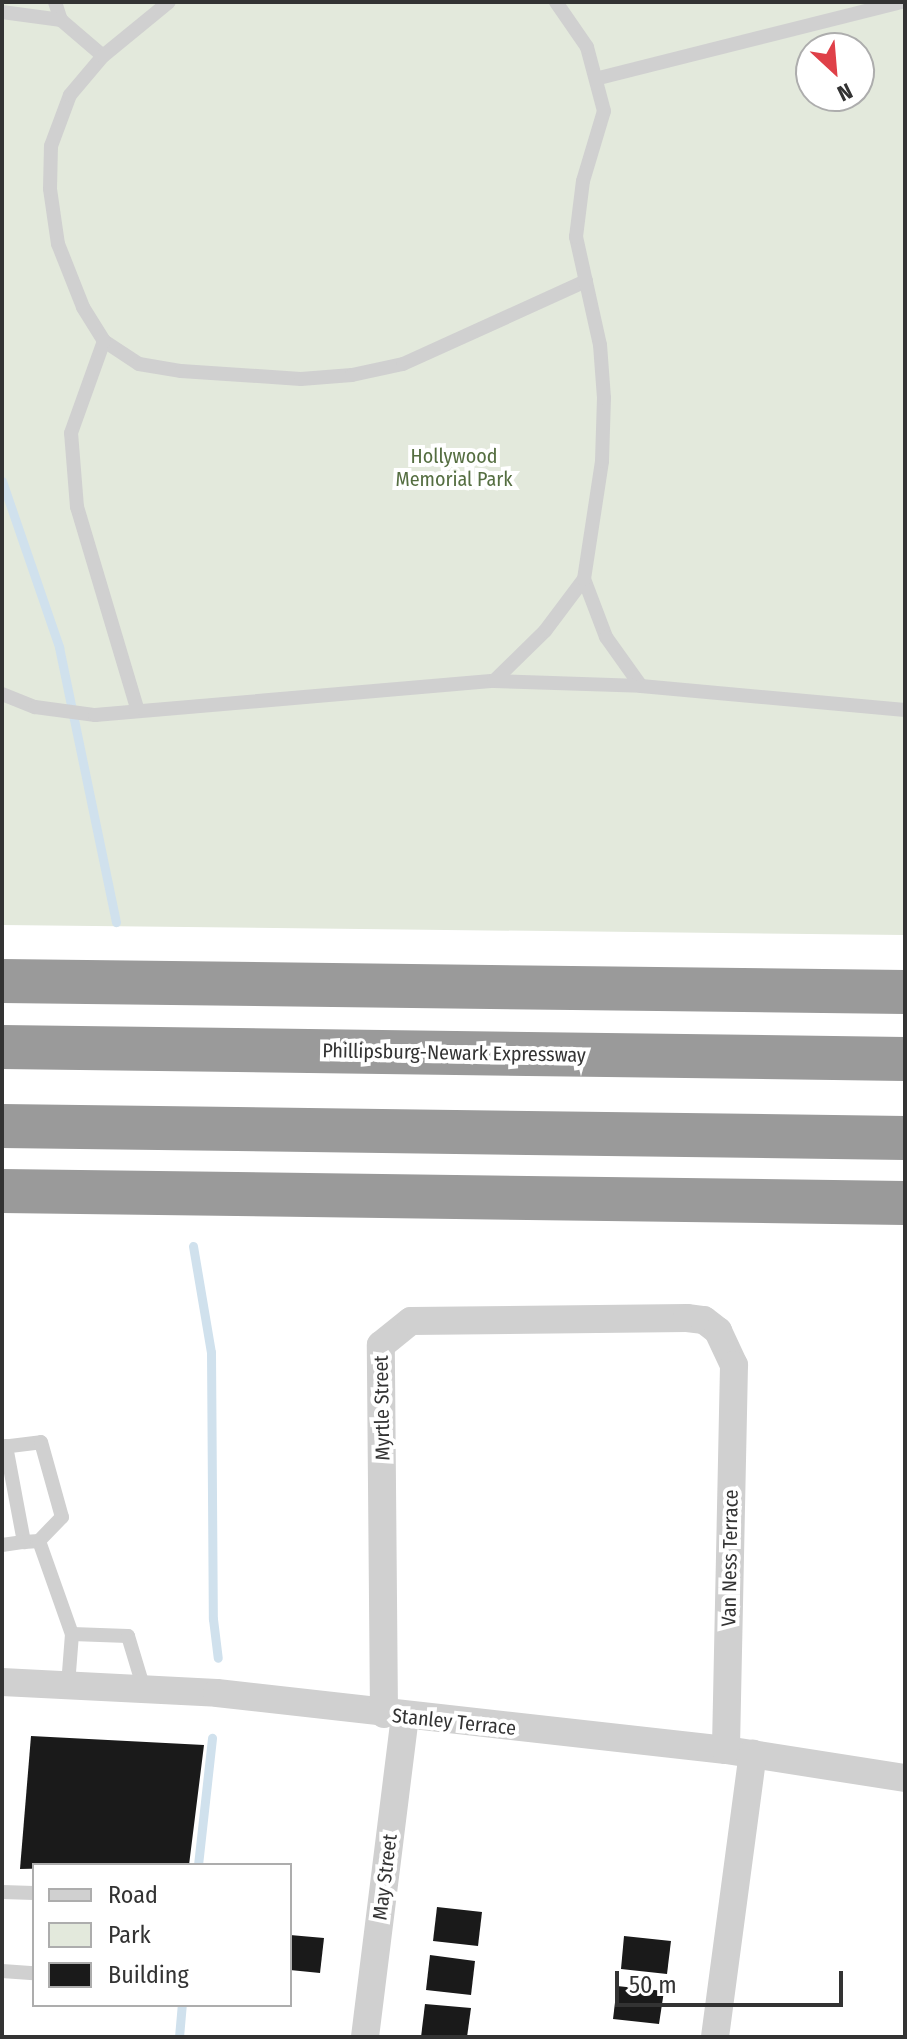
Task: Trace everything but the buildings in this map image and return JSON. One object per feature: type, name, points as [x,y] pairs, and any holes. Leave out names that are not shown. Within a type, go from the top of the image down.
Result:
[{"type":"highway","points":[[2,981],[905,992]]},
{"type":"highway","name":"Phillipsburg-Newark Expressway","points":[[2,1047],[905,1059]]},
{"type":"highway","points":[[13,1126],[905,1138]]},
{"type":"highway","points":[[23,1192],[905,1203]]},
{"type":"street","name":"Myrtle Street","points":[[395,1716],[381,1345],[395,1329],[425,1320],[687,1318],[704,1320],[718,1331],[734,1365]]},
{"type":"street","name":"Van Ness Terrace","points":[[715,2037],[739,1752],[734,1365]]},
{"type":"street","name":"Stanley Terrace","points":[[2,1682],[144,1689],[739,1752],[905,1778]]},
{"type":"street","name":"May Street","points":[[365,2037],[395,1716]]},
{"type":"lane","points":[[55,2],[61,20],[103,56]]},
{"type":"lane","points":[[169,2],[103,56],[70,95],[51,146],[50,189],[58,244],[83,307],[104,341],[139,364],[181,371],[301,379],[352,375],[417,358],[586,281]]},
{"type":"lane","points":[[494,681],[545,631],[584,579],[602,461],[604,398],[600,345],[576,237],[583,181],[604,111],[599,78],[587,47],[556,2]]},
{"type":"lane","points":[[599,78],[902,2]]},
{"type":"lane","points":[[2,12],[61,20]]},
{"type":"lane","points":[[104,341],[71,433],[72,470],[89,550],[137,708]]},
{"type":"lane","points":[[584,579],[606,637],[641,686]]},
{"type":"lane","points":[[2,694],[35,707],[95,715],[137,708],[494,681],[641,686],[905,710]]},
{"type":"lane","points":[[2,1545],[39,1541],[62,1517],[41,1442],[4,1446],[24,1542]]},
{"type":"lane","points":[[39,1541],[72,1634],[68,1685]]},
{"type":"lane","points":[[72,1634],[128,1636],[144,1689]]},
{"type":"lane","points":[[2,1892],[32,1893]]},
{"type":"lane","points":[[2,1971],[32,1973]]},
{"type":"green space","name":"Hollywood Memorial Park","points":[[2,2],[905,2],[905,935],[2,925]]},
{"type":"waterway","points":[[2,481],[59,647],[116,922]]},
{"type":"waterway","points":[[193,1246],[211,1352],[213,1619],[218,1658]]},
{"type":"waterway","points":[[198,1863],[212,1738]]},
{"type":"waterway","points":[[179,2037],[182,2007]]}]
